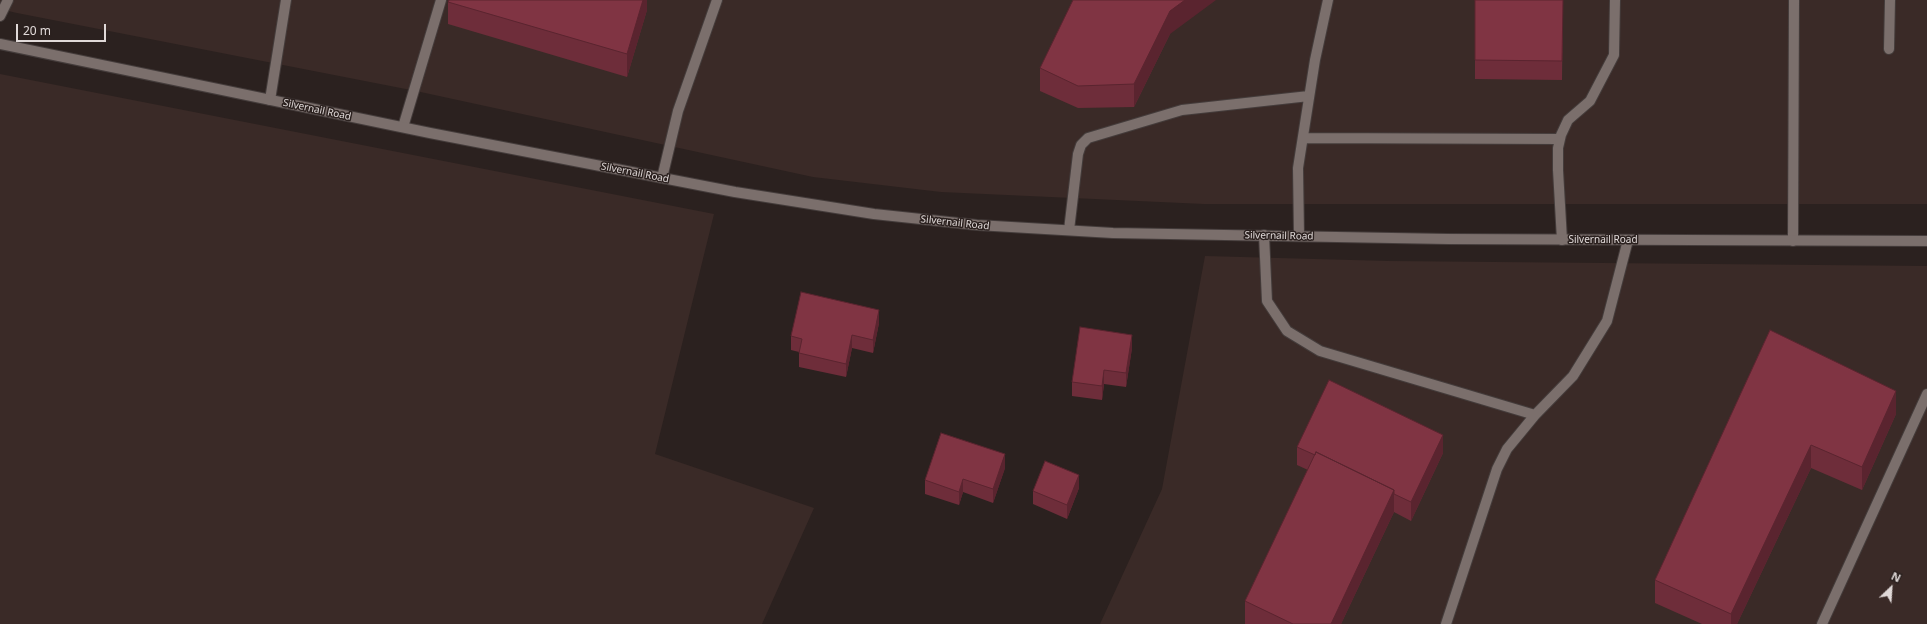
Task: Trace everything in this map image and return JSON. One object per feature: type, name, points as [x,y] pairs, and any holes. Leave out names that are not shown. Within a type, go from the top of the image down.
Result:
[{"type":"street","points":[[0,16],[8,0]]},
{"type":"street","points":[[270,100],[286,0]]},
{"type":"street","points":[[403,127],[441,0]]},
{"type":"street","points":[[662,178],[678,110],[717,0]]},
{"type":"street","points":[[1299,236],[1298,168],[1309,96],[1328,0]]},
{"type":"street","points":[[1562,240],[1558,148],[1568,120],[1590,101],[1614,55],[1615,0]]},
{"type":"street","points":[[1793,241],[1794,0]]},
{"type":"street","points":[[1889,49],[1890,0]]},
{"type":"street","name":"Silvernail Road","points":[[0,44],[403,127],[662,178],[874,214],[977,226],[1112,233],[1562,240],[1927,242]]},
{"type":"street","points":[[1069,230],[1078,154],[1081,145],[1088,138],[1182,110],[1309,96]]},
{"type":"street","points":[[1303,138],[1560,139]]},
{"type":"street","points":[[1264,235],[1268,301],[1286,331],[1320,351],[1535,415]]},
{"type":"street","points":[[1446,624],[1497,469],[1507,449],[1535,415],[1574,376],[1607,321],[1628,240]]},
{"type":"street","points":[[1822,624],[1927,394]]},
{"type":"shaded area","points":[[0,0],[1927,0],[1927,204],[1204,204],[941,192],[813,177],[416,91],[17,13],[0,9]]},
{"type":"shaded area","points":[[0,74],[714,214],[655,454],[814,508],[762,624],[0,624]]},
{"type":"shaded area","points":[[1205,256],[1389,261],[1927,266],[1927,624],[1100,624],[1162,489]]},
{"type":"building","points":[[449,0],[643,0],[627,54],[448,2]]},
{"type":"building","points":[[1073,0],[1185,0],[1170,11],[1134,84],[1078,86],[1040,68]]},
{"type":"building","points":[[1475,0],[1563,0],[1562,61],[1475,60]]},
{"type":"building","points":[[801,292],[879,310],[873,340],[852,335],[846,364],[799,353],[802,339],[791,336]]},
{"type":"building","points":[[1080,327],[1132,335],[1126,373],[1104,370],[1102,386],[1072,382]]},
{"type":"building","points":[[1770,330],[1896,391],[1862,467],[1811,445],[1731,614],[1655,580]]},
{"type":"building","points":[[1329,380],[1443,435],[1411,502],[1394,494],[1394,490],[1316,452],[1315,455],[1297,447]]},
{"type":"building","points":[[941,433],[1005,454],[993,489],[963,479],[959,492],[925,480]]},
{"type":"building","points":[[1316,452],[1394,490],[1331,624],[1293,624],[1245,601]]},
{"type":"building","points":[[1045,461],[1079,475],[1067,505],[1033,491]]}]
